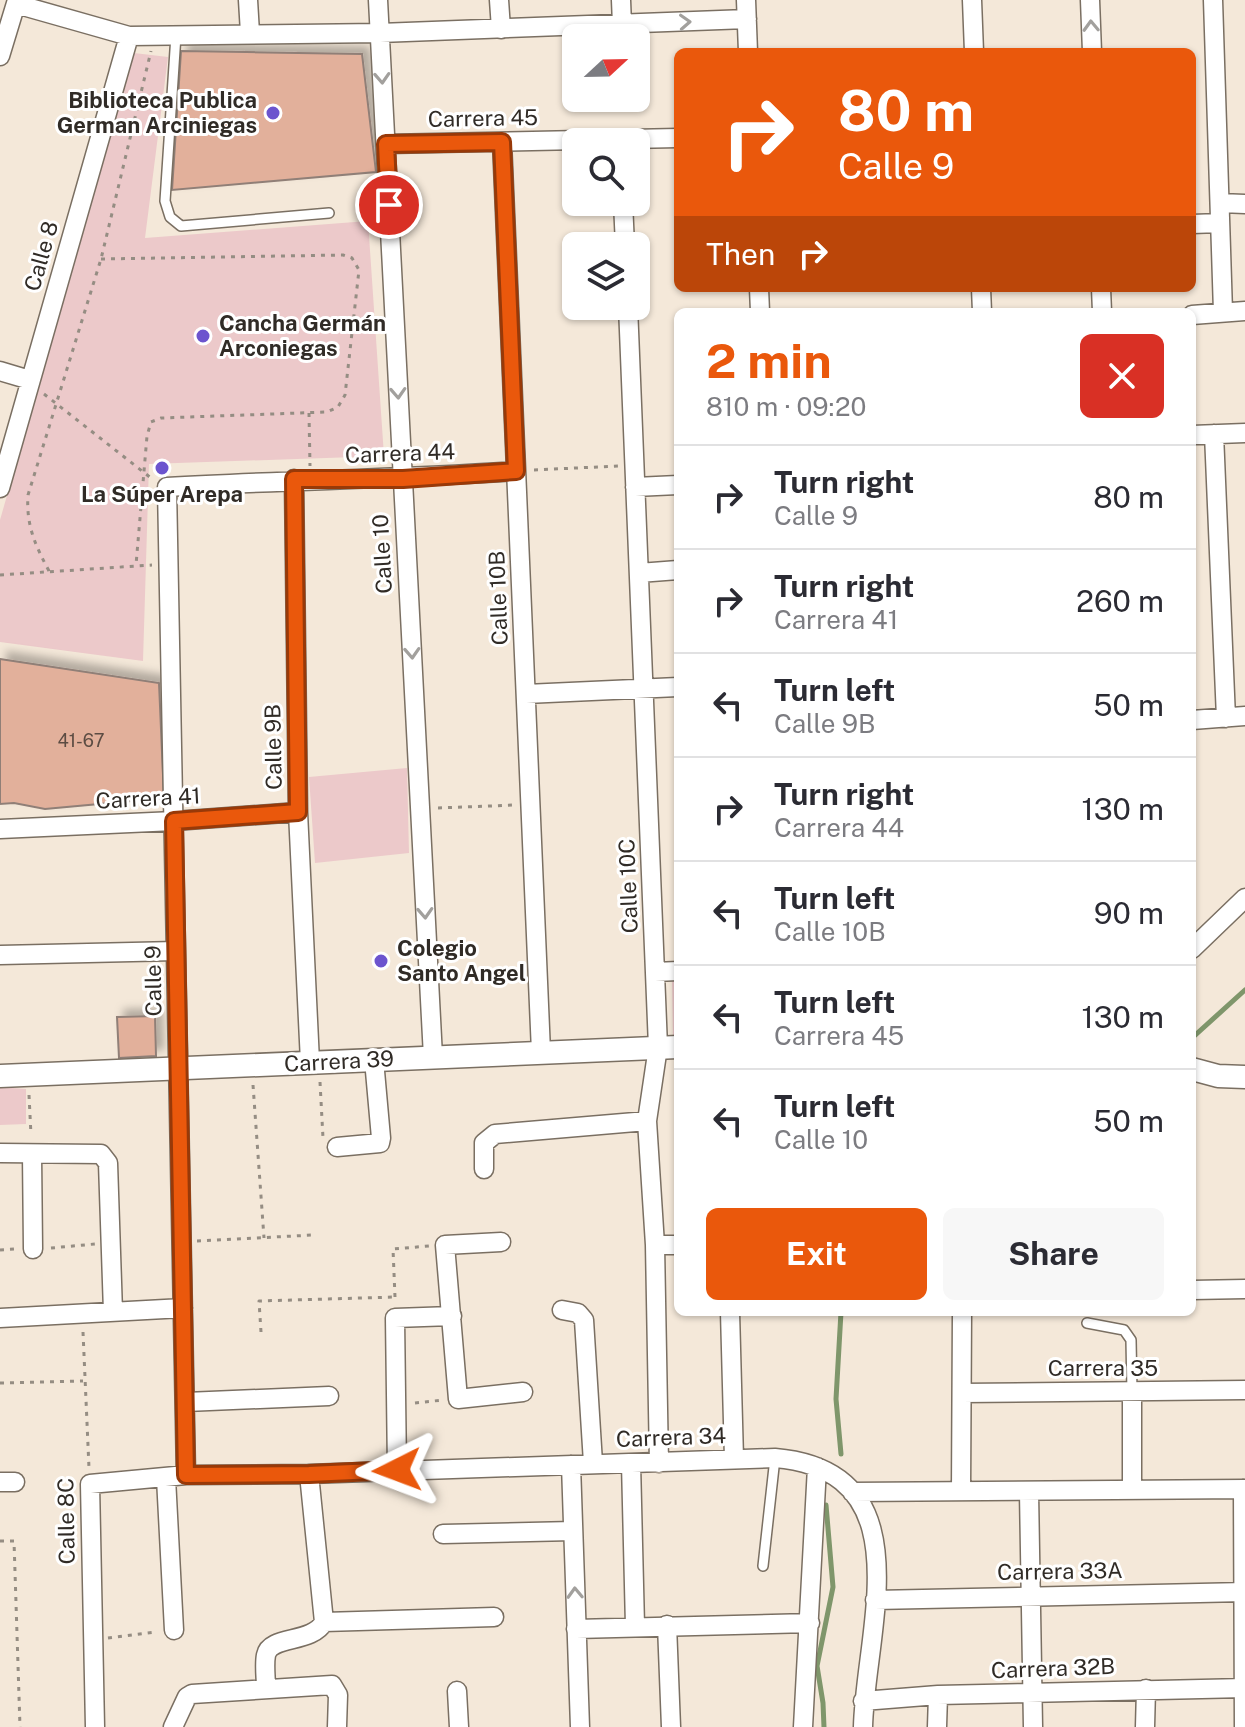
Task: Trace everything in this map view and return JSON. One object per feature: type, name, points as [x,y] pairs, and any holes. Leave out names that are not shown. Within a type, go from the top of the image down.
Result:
[{"type":"street","points":[[248,0],[250,33]]},
{"type":"street","name":"Calle 10","points":[[378,0],[433,1057]]},
{"type":"street","points":[[499,0],[501,29]]},
{"type":"street","points":[[621,0],[622,24]]},
{"type":"street","points":[[972,0],[974,48]]},
{"type":"street","points":[[1090,0],[1092,48]]},
{"type":"street","points":[[1213,0],[1223,312]]},
{"type":"street","points":[[0,56],[16,2],[129,36],[562,27]]},
{"type":"street","points":[[630,24],[747,10],[748,48]]},
{"type":"street","name":"Calle 8","points":[[0,488],[129,36]]},
{"type":"street","name":"Carrera 45","points":[[650,139],[674,138]]},
{"type":"street","name":"Carrera 45","points":[[386,144],[562,141]]},
{"type":"street","name":"Calle 10B","points":[[502,142],[541,1052]]},
{"type":"street","points":[[1220,203],[1245,204]]},
{"type":"street","points":[[1196,224],[1220,223]]},
{"type":"street","points":[[1196,315],[1245,311]]},
{"type":"street","name":"Calle 10C","points":[[629,320],[655,972],[668,1047],[647,1121],[655,1245],[659,1463]]},
{"type":"street","points":[[0,371],[30,380]]},
{"type":"street","points":[[1196,435],[1245,433]]},
{"type":"street","points":[[1196,720],[1236,717],[1214,434]]},
{"type":"street","name":"Carrera 44","points":[[167,487],[302,479],[403,479],[516,471]]},
{"type":"street","name":"Calle 9B","points":[[302,479],[298,812],[314,1062]]},
{"type":"street","points":[[635,487],[674,485]]},
{"type":"street","name":"Calle 9","points":[[167,487],[186,1475]]},
{"type":"street","points":[[639,573],[674,570]]},
{"type":"street","points":[[526,694],[674,687]]},
{"type":"street","name":"Carrera 41","points":[[0,829],[298,812]]},
{"type":"street","points":[[1196,945],[1245,898]]},
{"type":"street","points":[[0,955],[176,951]]},
{"type":"street","points":[[655,972],[674,971]]},
{"type":"street","name":"Carrera 39","points":[[0,1076],[668,1047]]},
{"type":"street","points":[[337,1147],[380,1143],[374,1060]]},
{"type":"street","points":[[1196,1070],[1218,1076],[1245,1077]]},
{"type":"street","points":[[484,1169],[484,1143],[495,1134],[647,1121]]},
{"type":"street","points":[[0,1153],[101,1154],[105,1157],[108,1163],[113,1312]]},
{"type":"street","points":[[32,1154],[33,1249]]},
{"type":"street","points":[[501,1242],[445,1245],[458,1399],[523,1392]]},
{"type":"street","points":[[655,1245],[674,1245]]},
{"type":"street","points":[[1196,1290],[1245,1289]]},
{"type":"street","points":[[0,1318],[183,1308]]},
{"type":"street","points":[[562,1310],[578,1313],[584,1320],[593,1463]]},
{"type":"street","points":[[397,1470],[395,1318],[452,1316]]},
{"type":"street","points":[[730,1316],[734,1459]]},
{"type":"street","points":[[961,1491],[962,1316]]},
{"type":"street","name":"Carrera 35","points":[[962,1393],[1245,1390]]},
{"type":"street","points":[[1132,1392],[1132,1490]]},
{"type":"street","points":[[186,1402],[329,1396]]},
{"type":"street","name":"Carrera 34","points":[[90,1484],[186,1475],[309,1474],[775,1458],[817,1467],[852,1492]]},
{"type":"street","points":[[631,1463],[635,1626]]},
{"type":"street","points":[[571,1465],[580,1727]]},
{"type":"street","points":[[803,1727],[817,1467]]},
{"type":"street","points":[[266,1688],[266,1654],[269,1649],[315,1634],[324,1622],[309,1474]]},
{"type":"street","points":[[166,1478],[174,1630]]},
{"type":"street","name":"Calle 8C","points":[[90,1484],[95,1727]]},
{"type":"street","points":[[852,1492],[1244,1489],[1244,1727]]},
{"type":"street","points":[[852,1492],[867,1517],[876,1543],[879,1572],[863,1701],[863,1727]]},
{"type":"street","points":[[1029,1492],[1033,1727]]},
{"type":"street","points":[[443,1534],[573,1531]]},
{"type":"street","name":"Carrera 33A","points":[[875,1600],[1244,1592]]},
{"type":"street","points":[[324,1622],[494,1617]]},
{"type":"street","points":[[576,1629],[810,1623]]},
{"type":"street","points":[[667,1625],[671,1727]]},
{"type":"street","points":[[173,1727],[187,1697],[192,1694],[335,1687],[338,1695],[337,1727]]},
{"type":"street","name":"Carrera 32B","points":[[863,1701],[938,1695],[1244,1688]]},
{"type":"street","points":[[1145,1727],[1146,1689]]},
{"type":"street","points":[[457,1691],[459,1727]]},
{"type":"street","points":[[937,1727],[938,1695]]},
{"type":"lane","points":[[176,35],[165,201],[170,217],[181,226],[329,213]]},
{"type":"lane","points":[[1087,1323],[1124,1330],[1131,1340],[1132,1392]]},
{"type":"lane","points":[[763,1566],[775,1458]]},
{"type":"path","points":[[49,571],[31,536],[28,495],[101,259],[155,36]]},
{"type":"path","points":[[101,259],[343,255],[352,258],[359,270],[345,395],[338,407],[327,412],[161,418],[151,422],[147,436],[136,565]]},
{"type":"path","points":[[352,328],[395,327]]},
{"type":"path","points":[[30,380],[145,474],[167,487]]},
{"type":"path","points":[[302,479],[309,413]]},
{"type":"path","points":[[516,471],[634,465]]},
{"type":"path","points":[[0,575],[136,565],[169,566]]},
{"type":"path","points":[[420,809],[530,804]]},
{"type":"path","points":[[314,1062],[323,1145],[337,1147]]},
{"type":"path","points":[[252,1065],[264,1238]]},
{"type":"path","points":[[29,1075],[32,1154]]},
{"type":"path","points":[[182,1241],[313,1235]]},
{"type":"path","points":[[0,1250],[111,1243]]},
{"type":"path","points":[[395,1318],[393,1249],[445,1245]]},
{"type":"path","points":[[261,1332],[259,1301],[395,1297]]},
{"type":"path","name":"Calle 8C","points":[[83,1313],[83,1381],[90,1484]]},
{"type":"path","points":[[0,1383],[83,1381]]},
{"type":"path","points":[[395,1405],[458,1399]]},
{"type":"path","points":[[0,1541],[14,1541],[20,1727]]},
{"type":"path","points":[[91,1640],[174,1630]]},
{"type":"shaded area","points":[[134,53],[168,57],[145,238],[368,221],[384,456],[149,464],[143,661],[0,642],[0,520]]},
{"type":"shaded area","points":[[407,768],[409,853],[315,863],[309,777]]},
{"type":"shaded area","points":[[672,981],[674,981],[674,1038]]},
{"type":"shaded area","points":[[0,1087],[26,1089],[26,1124],[0,1125]]},
{"type":"building","name":"Biblioteca Publica German Arciniegas","points":[[181,51],[362,54],[376,172],[172,190]]},
{"type":"building","points":[[0,659],[159,683],[164,798],[45,809],[14,803],[0,804]]},
{"type":"building","points":[[155,1016],[156,1056],[119,1058],[117,1017]]},
{"type":"waterway","points":[[1196,1034],[1245,990]]},
{"type":"waterway","points":[[841,1316],[836,1399],[841,1454]]},
{"type":"waterway","points":[[824,1727],[817,1666],[833,1587],[826,1505]]},
{"type":"place","name":"Biblioteca Publica German Arciniegas","points":[[273,113]]},
{"type":"place","name":"Cancha Germán Arconiegas","points":[[203,336]]},
{"type":"place","name":"La Súper Arepa","points":[[162,468]]},
{"type":"place","name":"Colegio Santo Angel","points":[[381,961]]},
{"type":"route","points":[[389,205],[386,144],[502,142],[516,471],[403,479],[294,479],[298,812],[174,821],[186,1475],[397,1470]]}]
